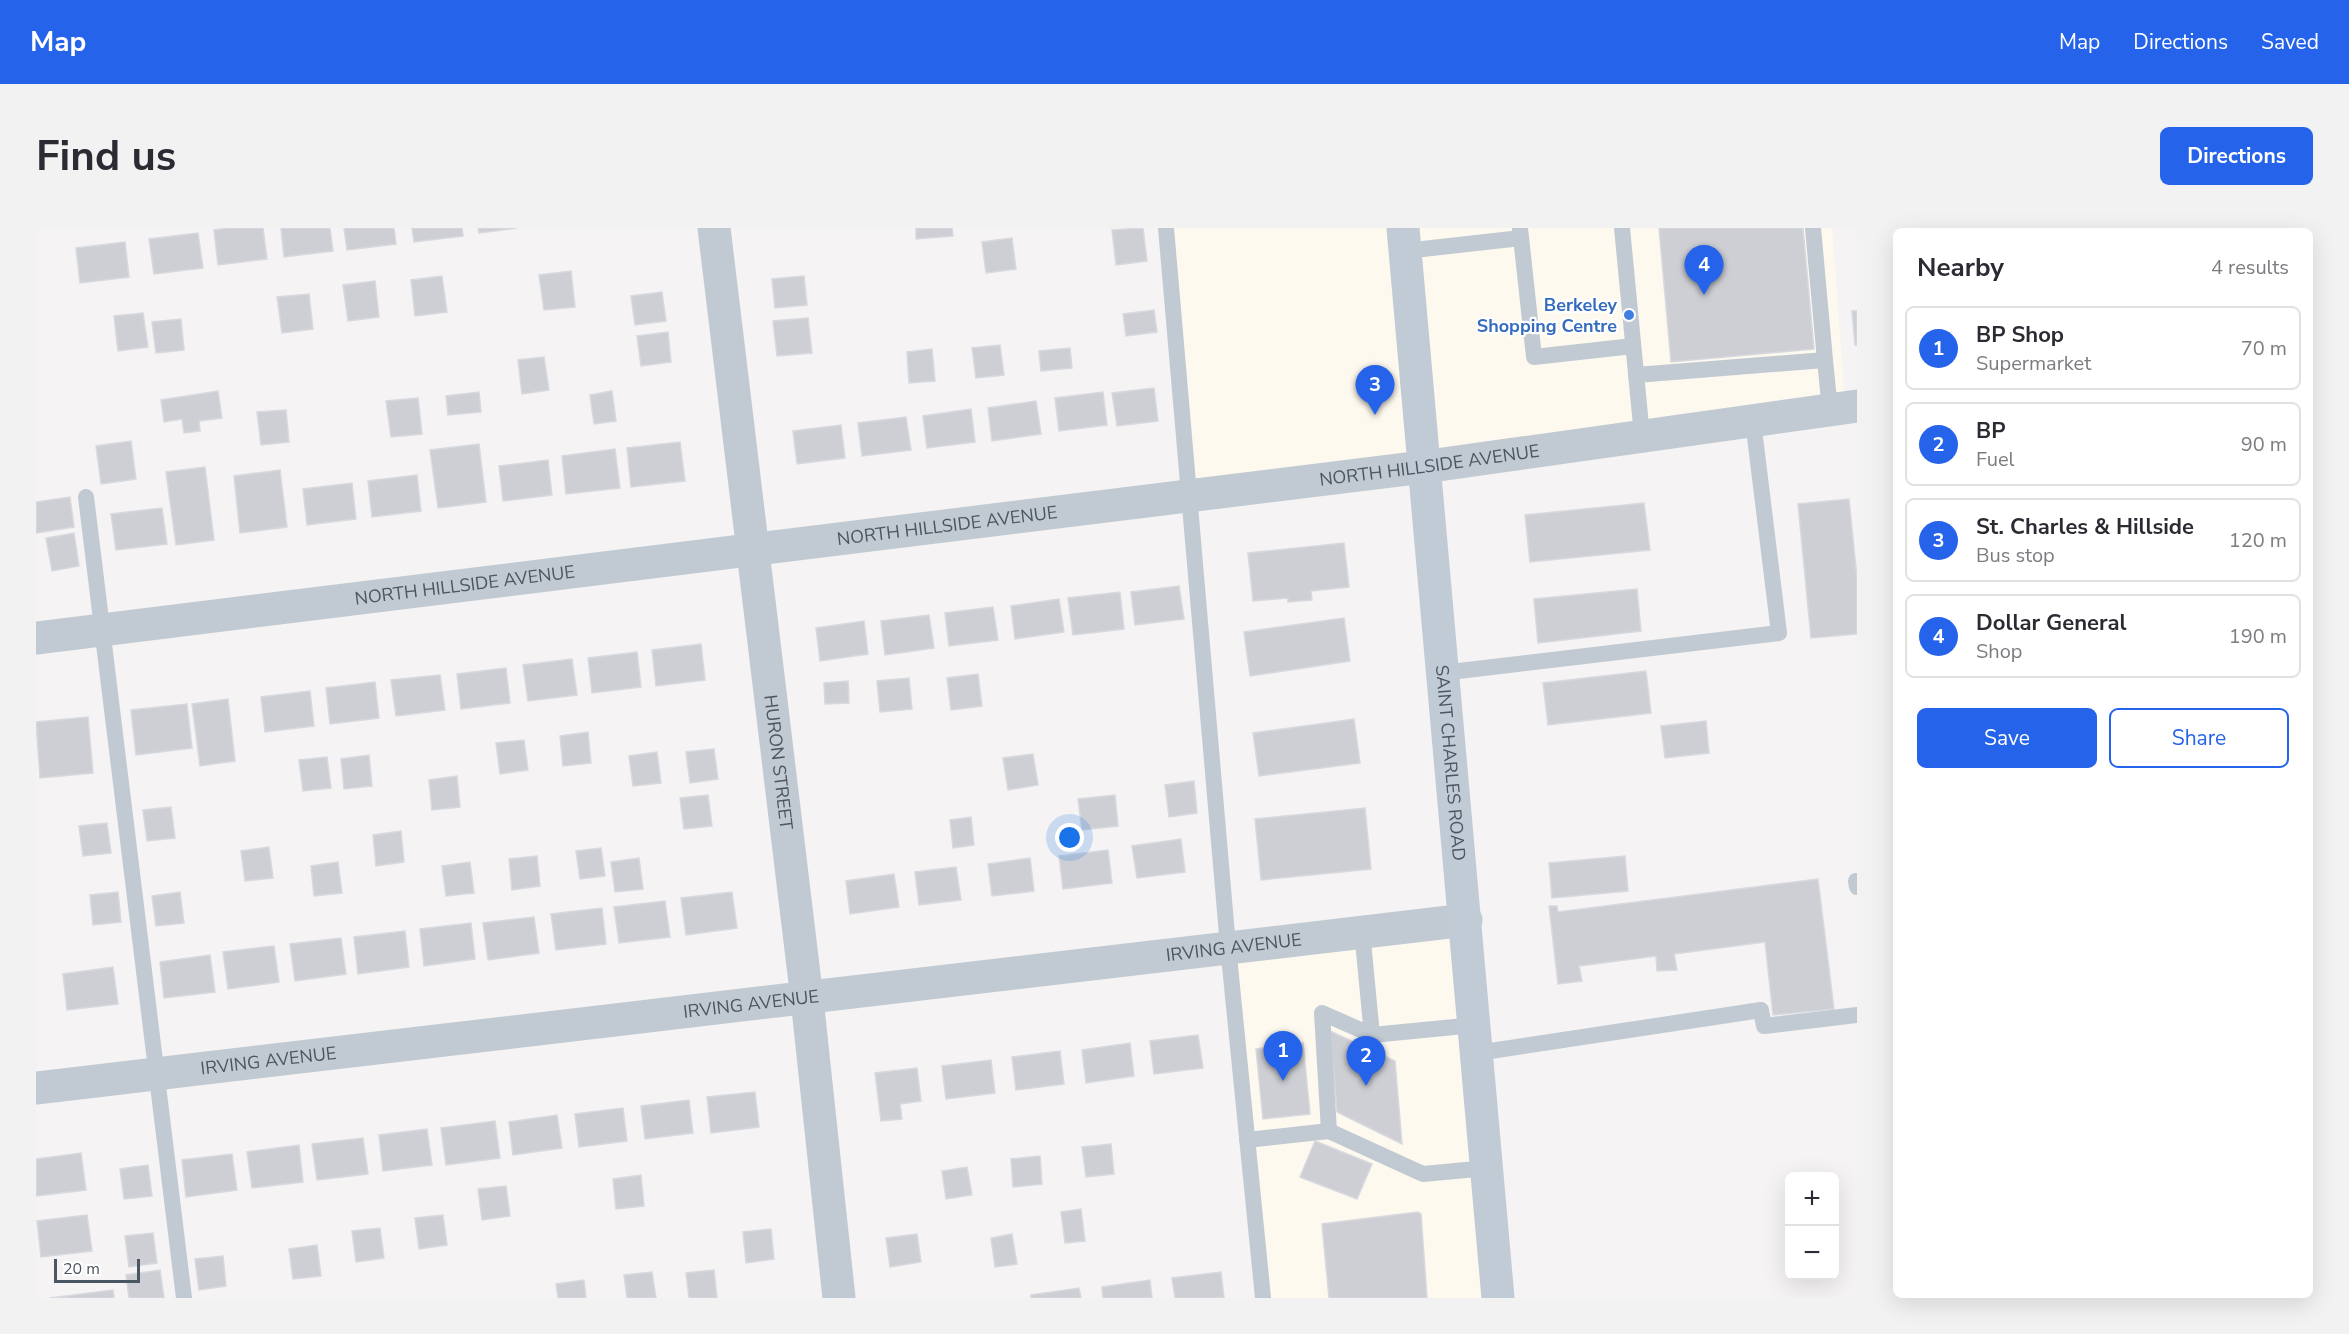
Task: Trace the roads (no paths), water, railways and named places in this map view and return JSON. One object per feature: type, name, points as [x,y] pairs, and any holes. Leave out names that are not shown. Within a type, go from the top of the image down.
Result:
[{"type":"main road","name":"SAINT CHARLES ROAD","points":[[1404,240],[1498,1298]]},
{"type":"street","name":"HURON STREET","points":[[714,228],[807,999],[839,1298]]},
{"type":"street","name":"NORTH HILLSIDE AVENUE","points":[[36,638],[1423,467],[1844,408]]},
{"type":"street","name":"IRVING AVENUE","points":[[36,1088],[807,999],[1228,946],[1466,920]]},
{"type":"lane","points":[[1166,228],[1191,496],[1228,946],[1263,1298]]},
{"type":"lane","points":[[1622,228],[1642,436]]},
{"type":"lane","points":[[1813,228],[1825,360],[1844,408]]},
{"type":"lane","points":[[1404,240],[1520,233],[1534,357],[1633,346]]},
{"type":"lane","points":[[1636,375],[1825,360]]},
{"type":"lane","points":[[1442,673],[1779,633],[1753,421]]},
{"type":"lane","points":[[87,497],[184,1298]]},
{"type":"lane","points":[[1362,931],[1372,1035]]},
{"type":"lane","points":[[1329,1131],[1322,1013],[1372,1035],[1476,1039],[1761,1010],[1764,1026],[1857,1015]]},
{"type":"lane","points":[[1247,1140],[1329,1131],[1423,1174],[1487,1168]]},
{"type":"place","name":"Dollar General","points":[[1704,295]]},
{"type":"place","name":"Berkeley Shopping Centre","points":[[1629,315]]},
{"type":"place","name":"St. Charles & Hillside","points":[[1375,415]]},
{"type":"place","name":"BP Shop","points":[[1283,1081]]},
{"type":"place","name":"BP","points":[[1366,1086]]}]
